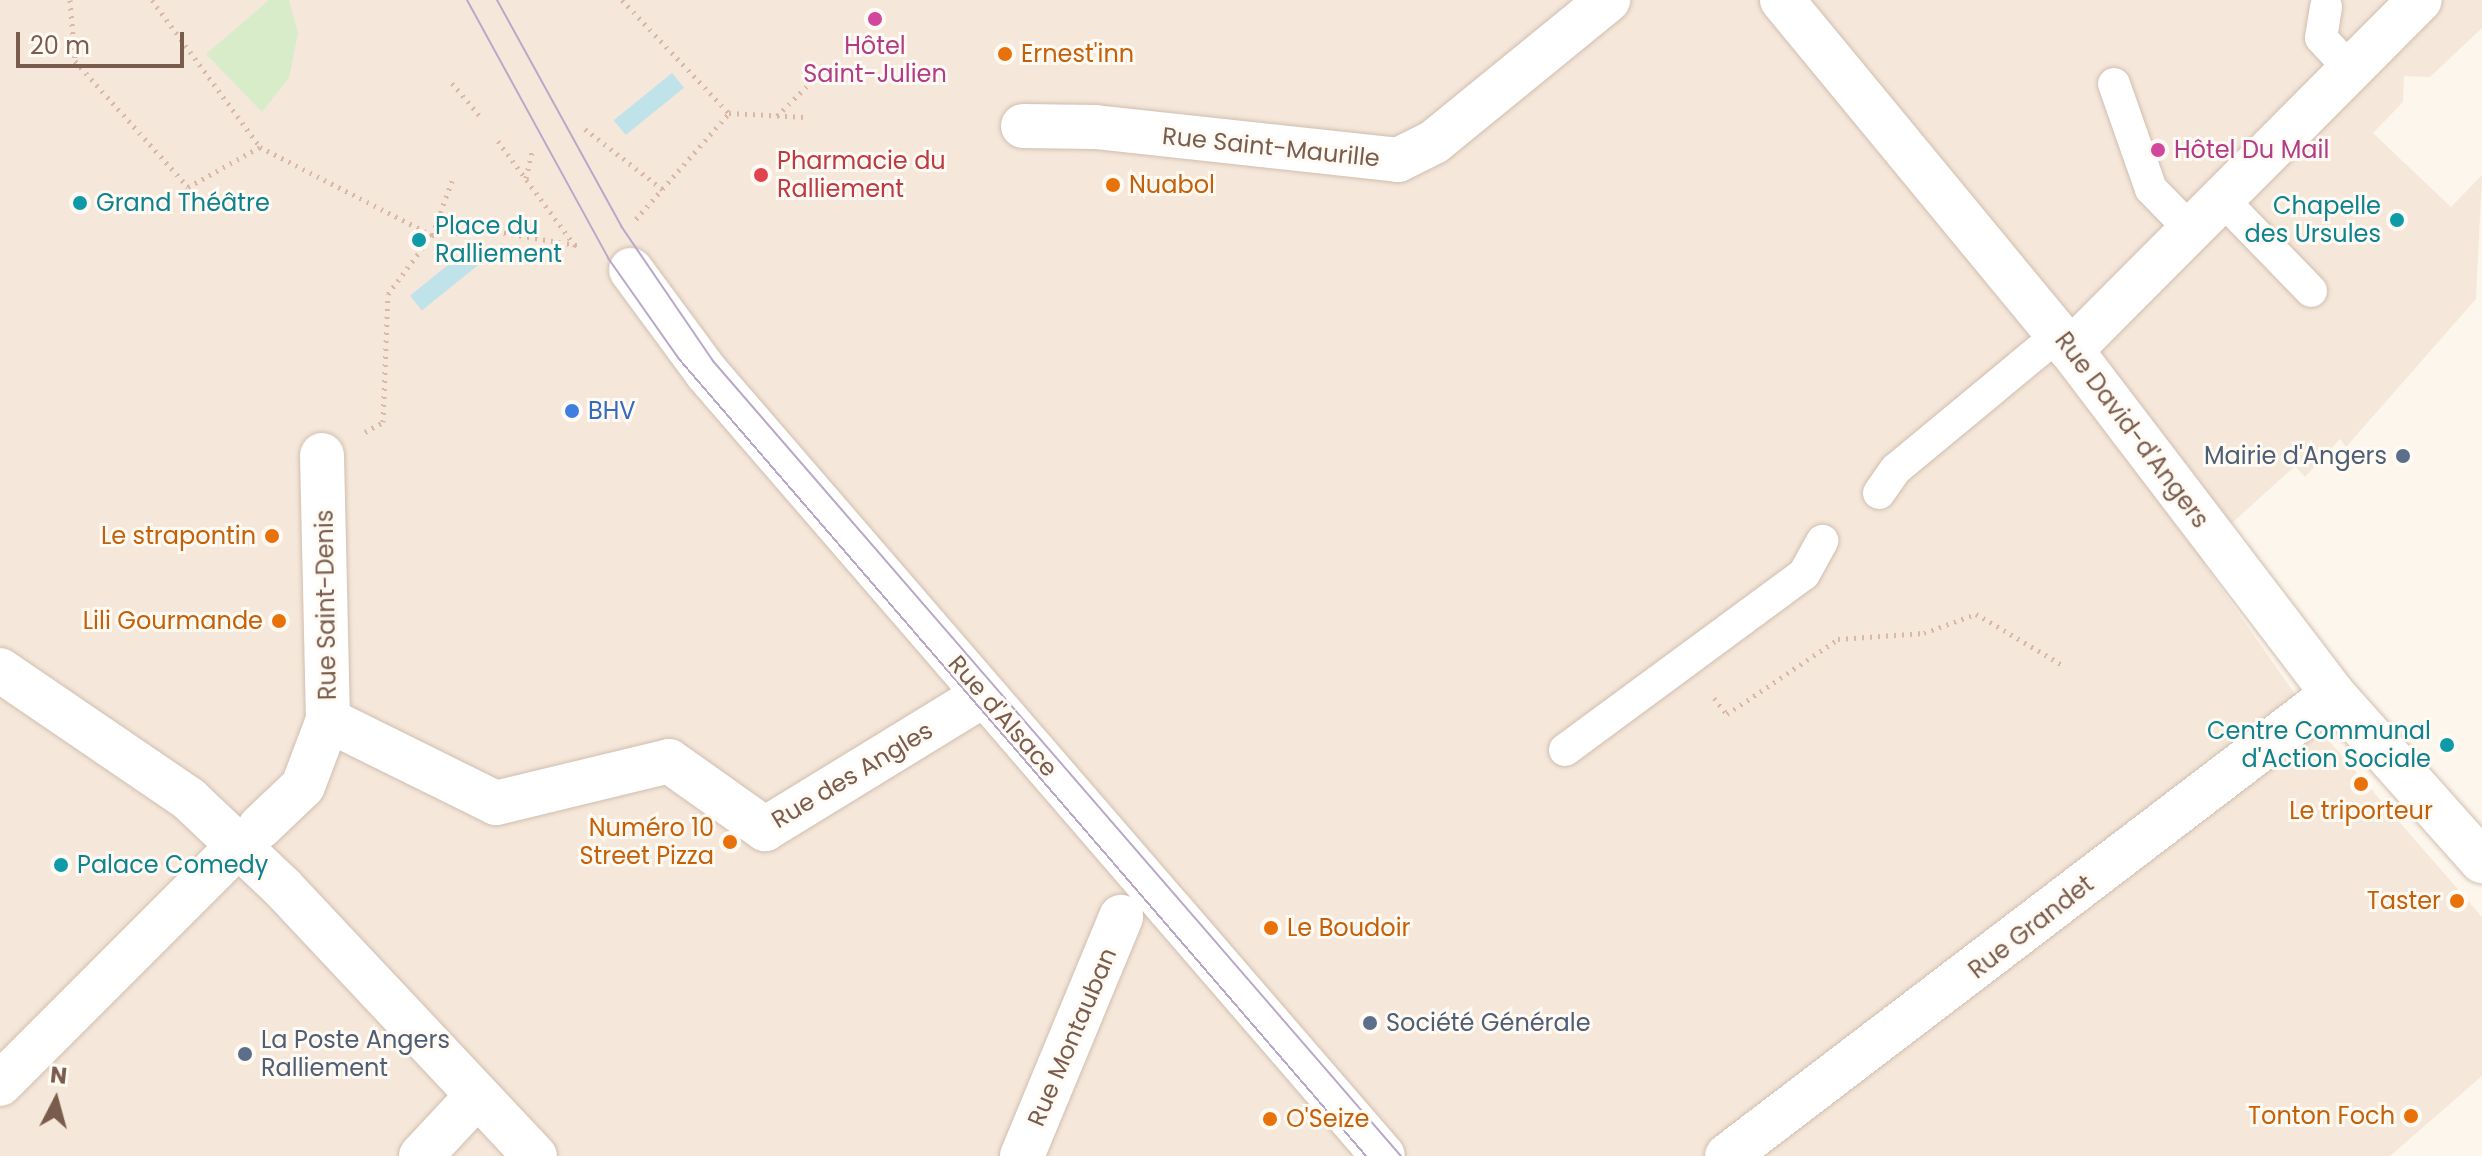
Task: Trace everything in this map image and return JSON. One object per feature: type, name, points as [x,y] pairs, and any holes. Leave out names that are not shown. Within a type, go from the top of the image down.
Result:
[{"type":"street","name":"Rue Saint-Maurille","points":[[1023,126],[1095,127],[1398,160],[1434,142],[1608,0]]},
{"type":"street","name":"Rue David-d'Angers","points":[[1782,0],[2065,342],[2333,694],[2482,861]]},
{"type":"street","points":[[2065,342],[2191,230],[2420,0]]},
{"type":"street","name":"Rue d'Alsace","points":[[631,270],[707,373],[1383,1156]]},
{"type":"street","name":"Rue Saint-Denis","points":[[0,1084],[303,786],[328,720],[322,455]]},
{"type":"street","points":[[0,670],[248,837],[477,1096],[535,1156]]},
{"type":"street","name":"Rue Grandet","points":[[1727,1156],[2333,694]]},
{"type":"street","name":"Rue des Angles","points":[[328,720],[496,803],[669,761],[765,829],[984,695]]},
{"type":"street","name":"Rue Montauban","points":[[1022,1156],[1121,917]]},
{"type":"street","points":[[421,1156],[477,1096]]},
{"type":"lane","points":[[2326,7],[2321,38],[2351,70]]},
{"type":"lane","points":[[2114,84],[2151,189],[2191,230]]},
{"type":"lane","points":[[2222,199],[2311,291]]},
{"type":"lane","points":[[1879,493],[1896,469],[2065,342]]},
{"type":"lane","points":[[1565,750],[1804,574],[1822,541]]},
{"type":"path","points":[[70,0],[75,61],[188,187],[260,147]]},
{"type":"path","points":[[152,0],[260,147],[432,235],[488,230],[579,247],[498,141]]},
{"type":"path","points":[[622,0],[729,113],[805,117]]},
{"type":"path","points":[[777,116],[821,72],[853,68]]},
{"type":"path","points":[[452,83],[479,115]]},
{"type":"path","points":[[632,221],[665,191],[729,113]]},
{"type":"path","points":[[585,129],[665,191]]},
{"type":"path","points":[[526,179],[532,152]]},
{"type":"path","points":[[322,455],[383,422],[388,294],[432,235],[452,181]]},
{"type":"path","points":[[1683,662],[1727,714],[1838,639],[1924,633],[1976,614],[2061,664]]},
{"type":"shaded area","points":[[0,0],[2482,0],[2482,28],[2430,77],[2404,76],[2403,102],[2373,133],[2451,207],[2482,175],[2476,299],[2346,447],[2340,439],[2305,477],[2295,466],[2231,524],[2204,564],[2323,734],[2482,917],[2482,1076],[2390,1156],[0,1156]]},
{"type":"green space","points":[[269,0],[289,0],[298,33],[289,78],[262,112],[206,54]]},
{"type":"water","points":[[672,73],[684,88],[626,135],[614,120]]},
{"type":"water","points":[[469,248],[481,263],[422,311],[410,296]]},
{"type":"tram line","points":[[467,0],[608,258],[679,359],[1366,1156]]},
{"type":"tram line","points":[[497,0],[621,226],[713,361],[1401,1156]]},
{"type":"place","name":"Hôtel Saint-Julien","points":[[875,19]]},
{"type":"place","name":"Ernest'inn","points":[[1005,54]]},
{"type":"place","name":"Hôtel Du Mail","points":[[2158,150]]},
{"type":"place","name":"Pharmacie du Ralliement","points":[[761,175]]},
{"type":"place","name":"Nuabol","points":[[1113,185]]},
{"type":"place","name":"Grand Théâtre","points":[[80,203]]},
{"type":"place","name":"Chapelle des Ursules","points":[[2397,220]]},
{"type":"place","name":"Place du Ralliement","points":[[419,240]]},
{"type":"place","name":"BHV","points":[[572,411]]},
{"type":"place","name":"Mairie d'Angers","points":[[2403,456]]},
{"type":"place","name":"Le strapontin","points":[[272,536]]},
{"type":"place","name":"Lili Gourmande","points":[[279,621]]},
{"type":"place","name":"Centre Communal d'Action Sociale","points":[[2447,745]]},
{"type":"place","name":"Le triporteur","points":[[2361,784]]},
{"type":"place","name":"Numéro 10 Street Pizza","points":[[730,842]]},
{"type":"place","name":"Palace Comedy","points":[[61,865]]},
{"type":"place","name":"Taster","points":[[2457,901]]},
{"type":"place","name":"Le Boudoir","points":[[1271,928]]},
{"type":"place","name":"Société Générale","points":[[1370,1023]]},
{"type":"place","name":"La Poste Angers Ralliement","points":[[245,1054]]},
{"type":"place","name":"Tonton Foch","points":[[2411,1116]]},
{"type":"place","name":"O'Seize","points":[[1270,1119]]}]
